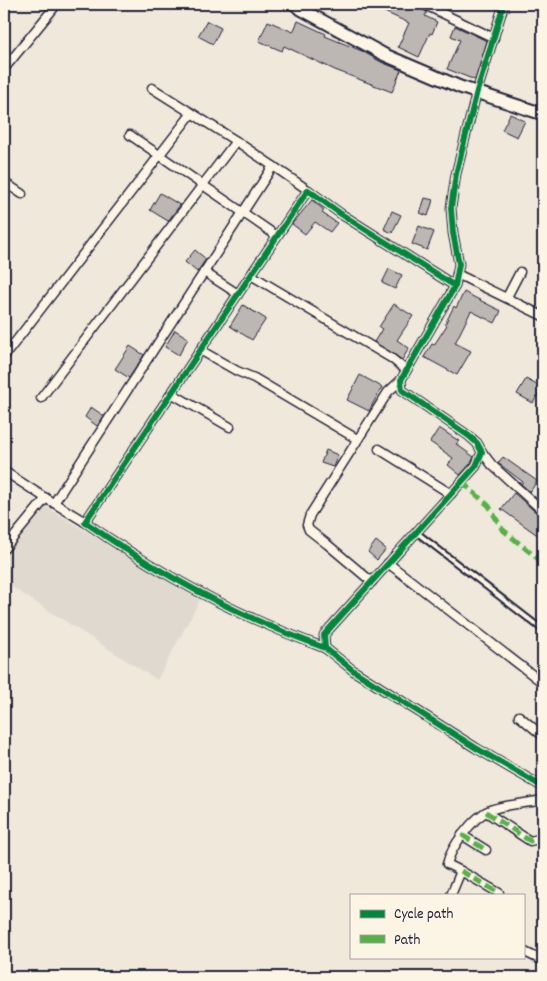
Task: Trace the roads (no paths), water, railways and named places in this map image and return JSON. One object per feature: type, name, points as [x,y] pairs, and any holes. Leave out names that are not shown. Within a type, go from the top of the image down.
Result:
[{"type":"street","points":[[4,69],[57,4]]},
{"type":"street","points":[[294,4],[385,55],[460,87],[543,114]]},
{"type":"street","points":[[423,4],[494,38]]},
{"type":"street","points":[[372,582],[308,530],[310,515],[388,392],[401,380],[455,286],[459,264],[453,233],[451,208],[456,174],[477,92],[504,4]]},
{"type":"street","points":[[152,88],[236,141],[342,214],[455,286]]},
{"type":"street","points":[[6,354],[192,113]]},
{"type":"street","points":[[130,135],[277,236]]},
{"type":"street","points":[[41,398],[236,141]]},
{"type":"street","points":[[54,503],[273,166]]},
{"type":"street","points":[[4,182],[22,194]]},
{"type":"street","points":[[85,522],[308,190]]},
{"type":"street","points":[[204,272],[238,294]]},
{"type":"street","points":[[507,297],[520,272]]},
{"type":"street","points":[[457,274],[543,316]]},
{"type":"street","points":[[251,275],[391,358],[406,370]]},
{"type":"street","points":[[200,350],[237,371],[254,378],[357,439]]},
{"type":"street","points":[[401,380],[402,390],[469,436],[492,465],[543,511]]},
{"type":"street","points":[[171,393],[230,427]]},
{"type":"street","points":[[379,449],[451,494]]},
{"type":"street","points":[[325,648],[324,635],[476,466],[482,452]]},
{"type":"street","points":[[4,471],[111,540],[207,597],[290,635],[325,648],[354,671],[543,788]]},
{"type":"street","points":[[4,549],[46,498]]},
{"type":"street","points":[[388,563],[543,683]]},
{"type":"street","points":[[520,716],[543,736]]},
{"type":"street","points":[[499,893],[447,864],[449,856],[462,835],[489,810],[543,800]]},
{"type":"street","points":[[486,812],[530,841],[543,838]]},
{"type":"street","points":[[462,835],[486,850]]},
{"type":"street","points":[[451,894],[461,871]]},
{"type":"street","points":[[524,952],[543,961]]},
{"type":"lane","points":[[416,532],[543,630]]}]
